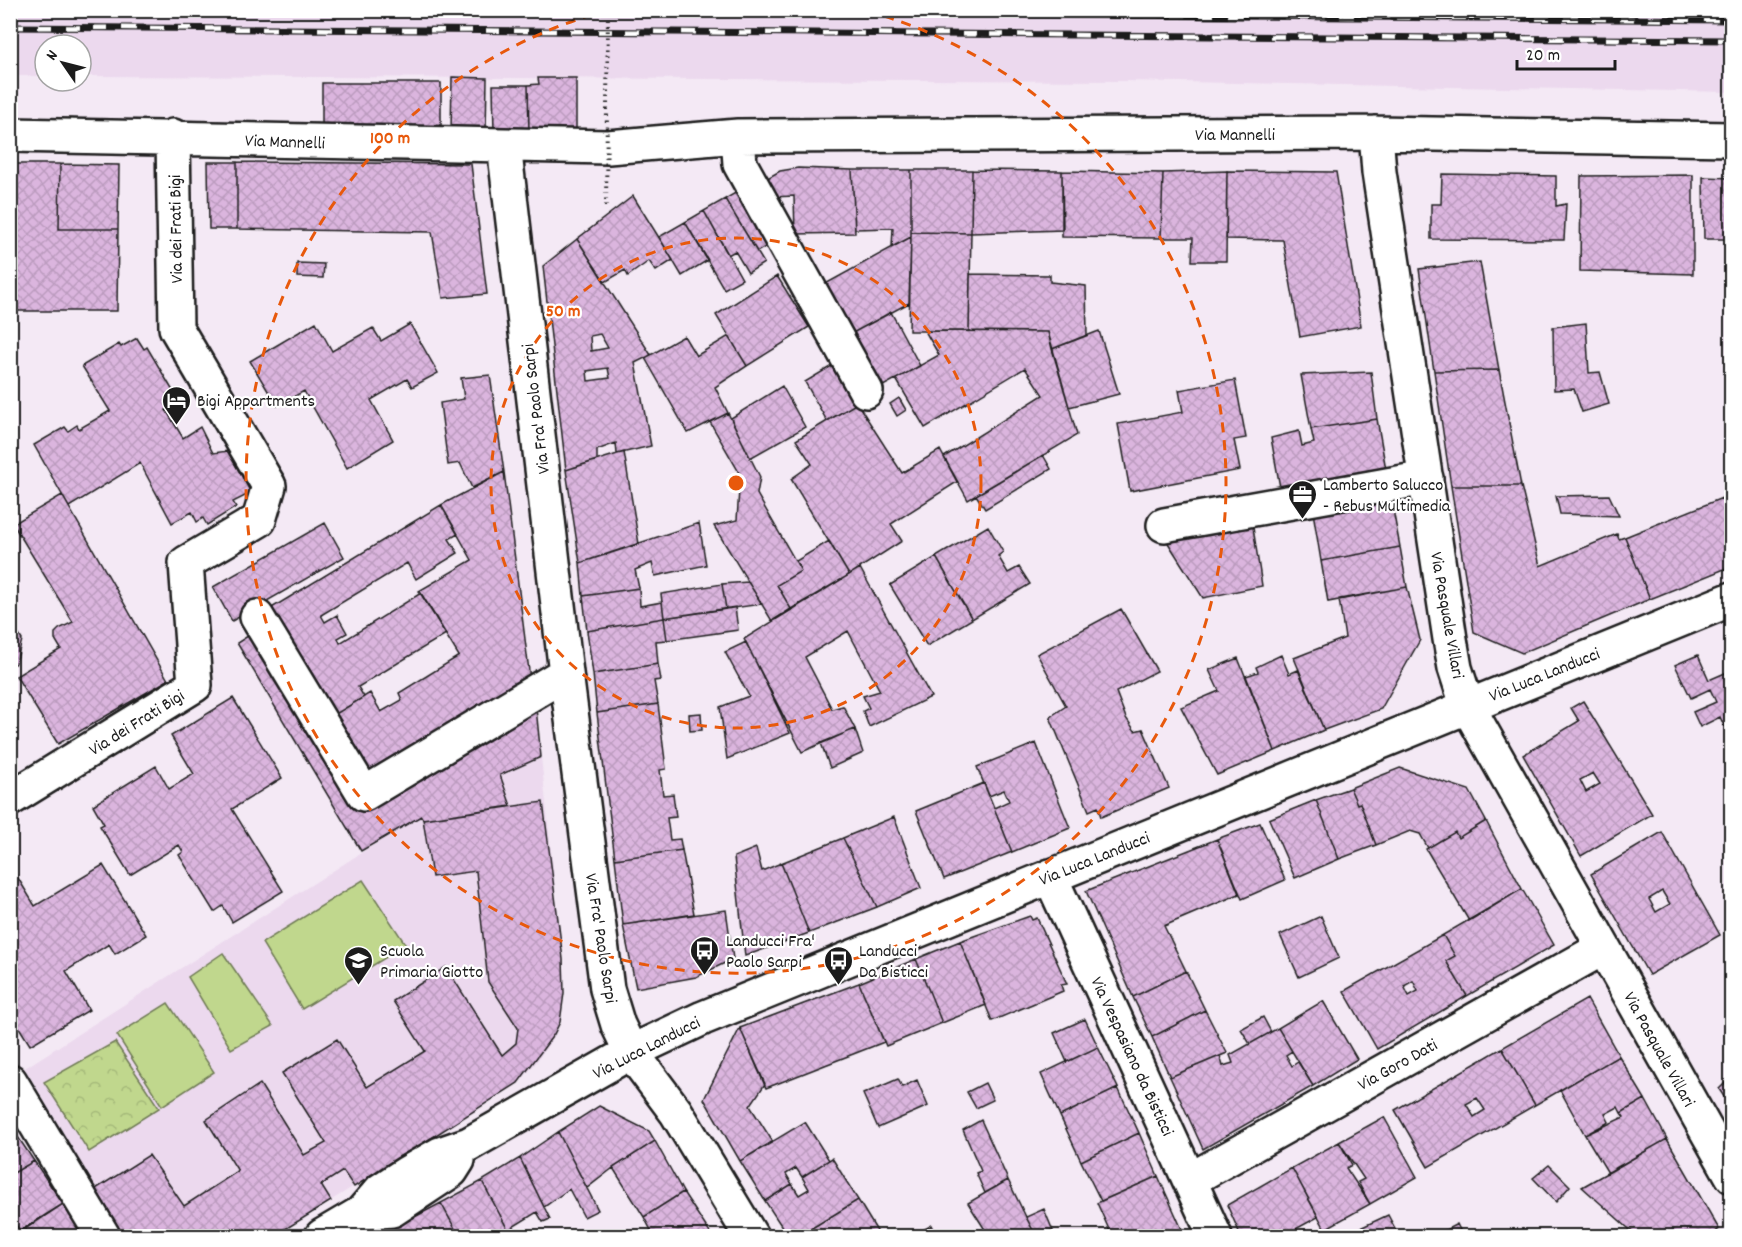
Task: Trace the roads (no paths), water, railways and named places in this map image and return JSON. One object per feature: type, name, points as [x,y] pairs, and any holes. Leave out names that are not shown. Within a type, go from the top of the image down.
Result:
[{"type":"street","name":"Via Mannelli","points":[[10,135],[173,136],[344,143],[608,147],[738,136],[1376,133],[1731,139]]},
{"type":"street","name":"Via Pasquale Villari","points":[[1376,133],[1381,183],[1455,668],[1467,705],[1731,1176]]},
{"type":"street","name":"Via dei Frati Bigi","points":[[10,799],[195,686],[186,563],[259,520],[269,486],[176,328],[173,136]]},
{"type":"street","points":[[738,136],[740,164],[866,391]]},
{"type":"street","name":"Via Fra' Paolo Sarpi","points":[[504,145],[566,673],[607,989],[616,1018],[631,1052],[676,1112],[751,1236]]},
{"type":"street","points":[[1164,525],[1426,478]]},
{"type":"street","name":"Via Luca Landucci","points":[[322,1236],[361,1213],[381,1190],[440,1154],[469,1144],[631,1052],[742,1001],[1731,598]]},
{"type":"street","points":[[257,617],[364,794],[566,673]]},
{"type":"street","name":"Via Vespasiano da Bisticci","points":[[1050,876],[1215,1236]]},
{"type":"street","name":"Via Goro Dati","points":[[1190,1180],[1603,948]]},
{"type":"street","points":[[10,1081],[103,1236]]},
{"type":"railway","points":[[500,10],[1732,20]]},
{"type":"railway","points":[[10,27],[1732,40]]},
{"type":"place","name":"Bigi Appartments","points":[[176,426]]},
{"type":"place","name":"Lamberto Salucco - Rebus Multimedia","points":[[1302,520]]},
{"type":"place","name":"Landucci Fra' Paolo Sarpi","points":[[705,976]]},
{"type":"place","name":"Scuola Primaria Giotto","points":[[359,986]]},
{"type":"place","name":"Landucci Da Bisticci","points":[[838,986]]}]
